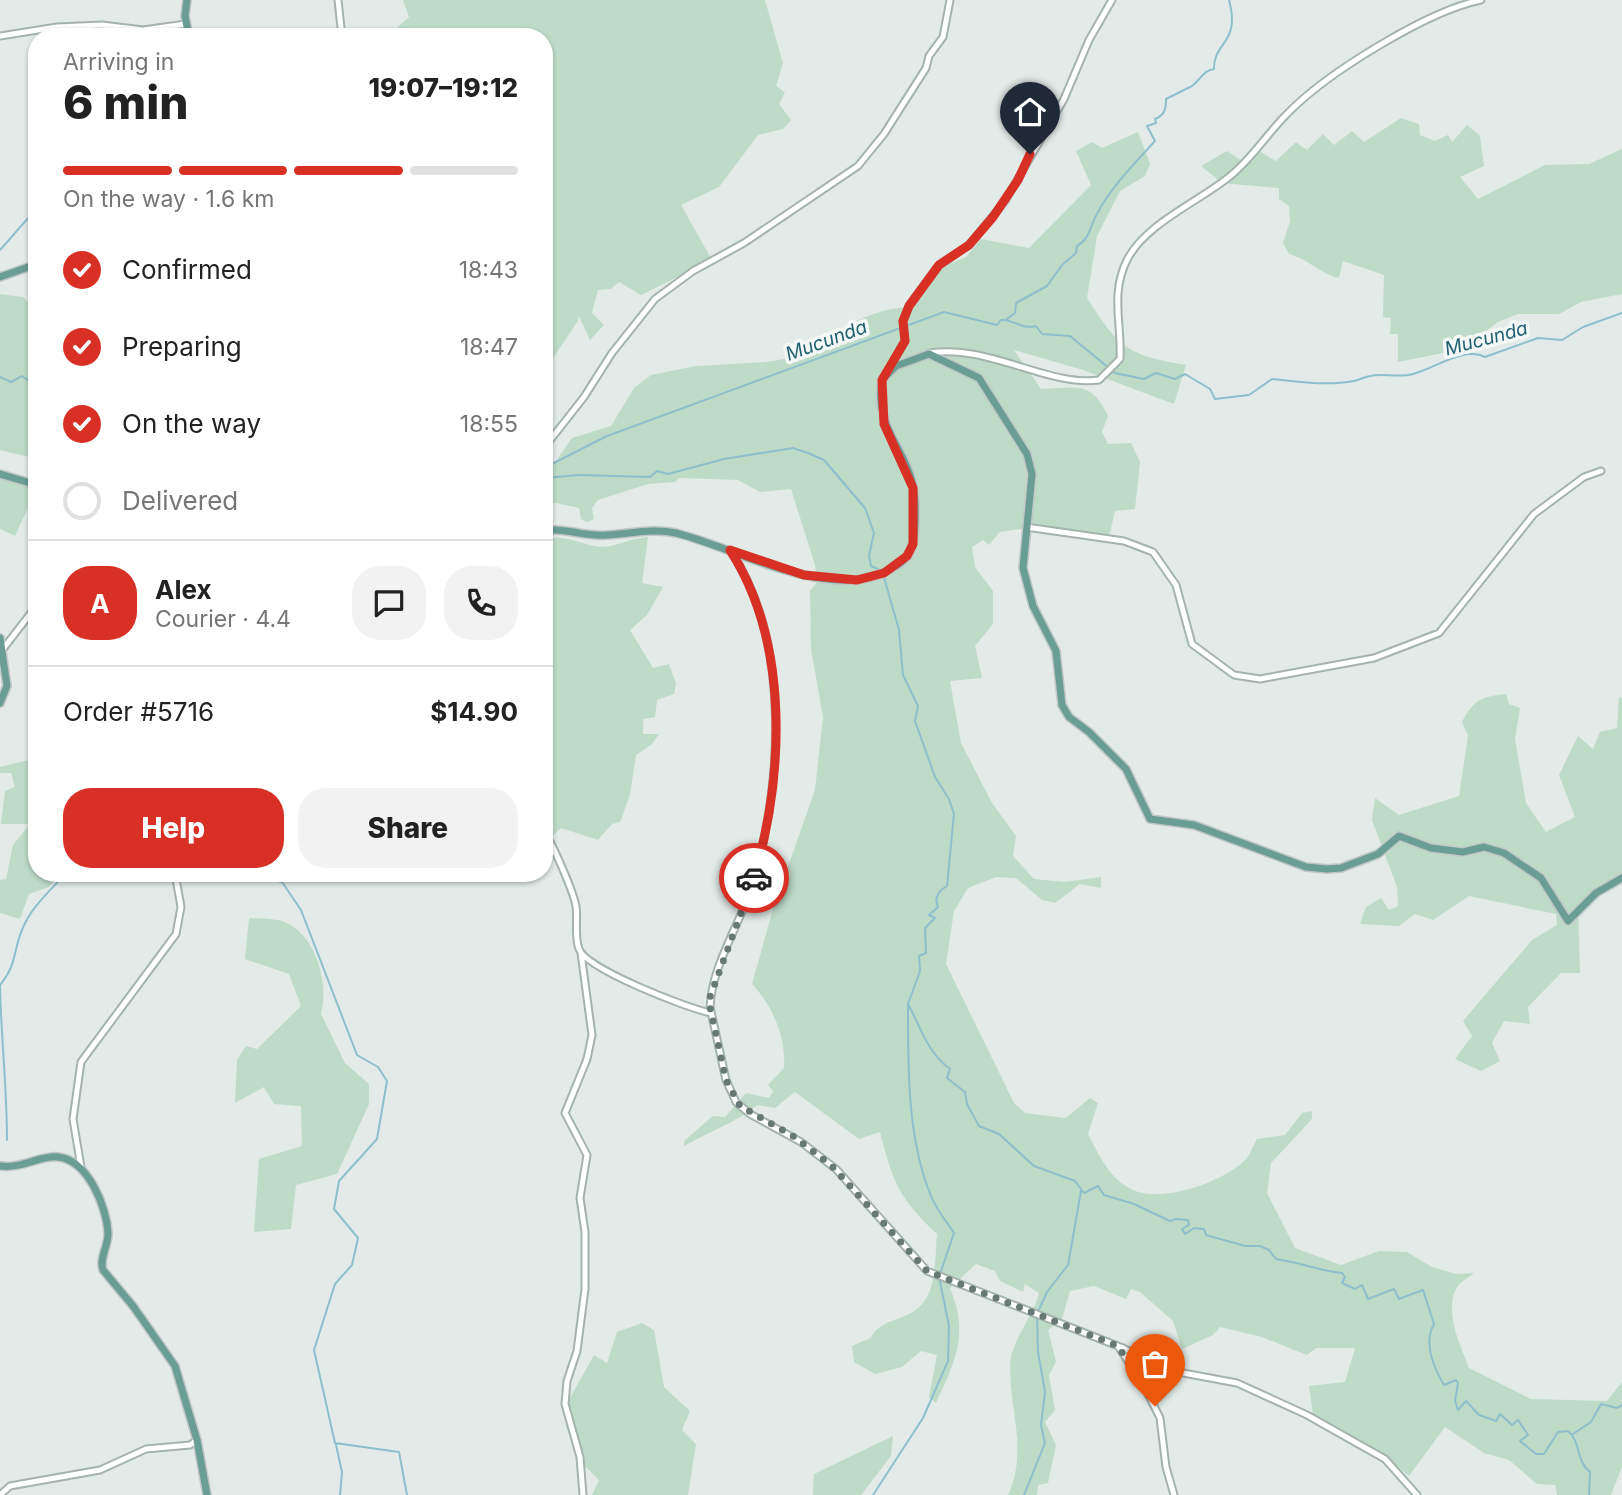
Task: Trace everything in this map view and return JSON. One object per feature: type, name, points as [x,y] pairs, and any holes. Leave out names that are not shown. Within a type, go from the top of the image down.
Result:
[{"type":"main road","points":[[187,0],[187,28]]},
{"type":"main road","points":[[0,276],[28,267]]},
{"type":"main road","points":[[553,530],[607,536],[629,531],[669,532],[808,576],[857,580],[883,574],[907,556],[913,537],[913,484],[882,415],[881,388],[889,369],[925,354],[946,360],[979,378],[1027,454],[1032,474],[1023,570],[1035,612],[1056,651],[1063,710],[1126,769],[1150,819],[1194,825],[1306,867],[1327,869],[1341,868],[1378,854],[1399,836],[1446,851],[1488,848],[1513,858],[1541,878],[1568,921],[1596,893],[1622,878]]},
{"type":"main road","points":[[0,474],[28,482]]},
{"type":"main road","points":[[0,638],[7,686],[0,703]]},
{"type":"main road","points":[[0,1166],[15,1168],[55,1157],[81,1167],[94,1186],[108,1230],[101,1264],[103,1270],[133,1306],[175,1366],[197,1440],[207,1495]]},
{"type":"street","points":[[338,0],[341,28]]},
{"type":"street","points":[[553,437],[584,397],[612,353],[655,299],[693,271],[744,243],[858,166],[884,134],[926,68],[929,56],[943,37],[950,0]]},
{"type":"street","points":[[889,369],[905,341],[903,327],[909,306],[937,267],[969,245],[1011,192],[1067,94],[1088,42],[1112,0]]},
{"type":"street","points":[[925,354],[961,353],[999,359],[1069,379],[1099,380],[1120,359],[1118,287],[1127,261],[1146,237],[1240,168],[1285,116],[1330,78],[1383,43],[1443,13],[1481,0]]},
{"type":"street","points":[[157,28],[186,24]]},
{"type":"street","points":[[51,28],[102,25],[127,28]]},
{"type":"street","points":[[0,37],[28,32]]},
{"type":"street","points":[[1026,527],[1124,541],[1153,552],[1166,567],[1180,594],[1192,644],[1234,676],[1260,679],[1374,658],[1439,633],[1534,514],[1584,477],[1601,471]]},
{"type":"street","points":[[730,550],[751,592],[769,648],[775,741],[764,843],[749,894],[717,971],[710,997],[726,1080],[736,1102],[750,1114],[801,1142],[831,1165],[927,1271],[1118,1346],[1167,1370],[1237,1383],[1363,1444],[1385,1459],[1417,1495]]},
{"type":"street","points":[[3,649],[28,617]]},
{"type":"street","points":[[553,852],[576,906],[577,940],[592,1035],[587,1059],[565,1113],[587,1155],[580,1198],[585,1232],[585,1289],[577,1351],[567,1381],[565,1404],[580,1457],[583,1495]]},
{"type":"street","points":[[81,1167],[73,1119],[81,1062],[176,934],[181,907],[177,882]]},
{"type":"street","points":[[581,953],[625,980],[690,1008],[711,1013]]},
{"type":"street","points":[[1118,1346],[1142,1382],[1163,1424],[1166,1467],[1174,1495]]},
{"type":"street","points":[[0,1495],[10,1486],[100,1470],[146,1449],[190,1445],[197,1440]]},
{"type":"green space","points":[[403,0],[765,0],[783,63],[776,86],[785,92],[779,104],[791,120],[783,129],[758,135],[719,187],[681,205],[712,260],[641,295],[619,282],[611,289],[598,290],[592,313],[604,325],[590,340],[579,316],[553,358],[553,28],[397,28],[409,17]]},
{"type":"green space","points":[[1401,118],[1419,124],[1420,135],[1435,141],[1448,135],[1452,142],[1467,125],[1480,136],[1484,166],[1460,177],[1478,199],[1545,165],[1589,164],[1622,149],[1622,294],[1581,302],[1559,314],[1518,314],[1498,322],[1463,349],[1398,362],[1398,334],[1390,334],[1391,318],[1383,317],[1384,275],[1343,261],[1339,278],[1289,254],[1283,243],[1290,221],[1289,206],[1279,199],[1279,188],[1222,183],[1201,166],[1227,151],[1245,163],[1257,150],[1276,161],[1296,142],[1307,150],[1323,134],[1334,145],[1352,131],[1364,142]]},
{"type":"green space","points":[[1138,132],[1150,164],[1145,176],[1120,191],[1097,236],[1087,298],[1108,328],[1126,347],[1150,357],[1186,365],[1174,404],[1083,370],[1014,350],[1041,389],[1082,389],[1089,391],[1102,404],[1108,416],[1102,432],[1108,444],[1131,443],[1140,462],[1135,509],[1115,511],[1109,537],[1027,528],[1000,532],[989,545],[983,540],[972,547],[975,567],[993,591],[993,624],[975,646],[982,678],[950,681],[961,743],[992,803],[1016,836],[1013,856],[1034,879],[1065,882],[1101,877],[1101,888],[1080,884],[1055,903],[1042,900],[1016,878],[996,877],[968,888],[954,911],[946,964],[1014,1103],[1025,1113],[1066,1118],[1090,1098],[1098,1103],[1088,1134],[1111,1172],[1131,1189],[1159,1194],[1209,1182],[1237,1167],[1247,1158],[1257,1139],[1285,1135],[1302,1113],[1312,1111],[1312,1119],[1271,1163],[1267,1193],[1295,1248],[1341,1265],[1379,1251],[1407,1252],[1432,1267],[1456,1274],[1474,1273],[1457,1287],[1452,1307],[1458,1339],[1469,1368],[1531,1399],[1607,1401],[1622,1382],[1622,1467],[1611,1495],[1557,1495],[1555,1485],[1537,1484],[1509,1460],[1484,1453],[1445,1427],[1409,1476],[1368,1444],[1313,1415],[1309,1386],[1345,1382],[1355,1348],[1316,1348],[1307,1355],[1262,1337],[1220,1327],[1213,1335],[1182,1349],[1173,1321],[1140,1292],[1131,1289],[1126,1299],[1094,1286],[1070,1291],[1062,1319],[1048,1330],[1056,1362],[1049,1375],[1055,1410],[1045,1422],[1056,1445],[1048,1483],[1038,1485],[1037,1495],[1008,1495],[1017,1463],[1011,1357],[1039,1293],[1025,1284],[1023,1292],[1000,1281],[995,1271],[976,1264],[950,1288],[959,1319],[958,1347],[936,1403],[929,1397],[937,1355],[921,1351],[902,1367],[875,1374],[854,1362],[852,1346],[871,1338],[879,1328],[911,1313],[924,1302],[932,1285],[935,1264],[937,1234],[899,1189],[880,1132],[859,1139],[795,1092],[775,1108],[757,1105],[740,1117],[684,1146],[684,1141],[713,1116],[725,1117],[746,1093],[769,1098],[773,1091],[768,1085],[784,1068],[783,1045],[777,1023],[752,984],[773,909],[815,790],[823,717],[811,649],[810,591],[817,582],[815,565],[791,489],[760,492],[738,480],[679,478],[675,482],[648,484],[598,500],[592,508],[594,519],[587,522],[581,519],[579,508],[553,504],[553,462],[572,438],[611,426],[634,388],[651,375],[696,366],[767,362],[816,353],[836,334],[860,320],[886,310],[913,307],[944,266],[966,257],[981,239],[1029,248],[1091,185],[1076,151],[1092,142],[1102,148]]},
{"type":"green space","points":[[0,294],[23,297],[28,302],[28,457],[0,450]]},
{"type":"green space","points":[[0,479],[28,486],[28,508],[15,536],[0,529]]},
{"type":"green space","points":[[648,537],[642,583],[663,587],[647,615],[630,630],[653,668],[669,664],[676,684],[674,694],[657,700],[655,717],[643,719],[643,734],[659,734],[652,744],[636,755],[630,795],[620,822],[612,824],[598,840],[561,828],[553,836],[553,538],[604,547]]},
{"type":"green space","points":[[1506,694],[1509,704],[1520,708],[1515,739],[1526,803],[1546,832],[1575,817],[1559,775],[1578,736],[1593,749],[1600,732],[1617,728],[1619,697],[1622,698],[1622,879],[1578,908],[1580,973],[1561,973],[1528,1007],[1530,1024],[1504,1021],[1492,1043],[1500,1061],[1481,1071],[1455,1059],[1472,1036],[1463,1021],[1532,940],[1557,925],[1556,914],[1469,896],[1433,920],[1415,914],[1399,926],[1360,924],[1366,907],[1381,898],[1389,910],[1398,906],[1397,887],[1372,820],[1375,798],[1399,815],[1459,796],[1468,736],[1462,722],[1480,700]]},
{"type":"green space","points":[[28,760],[28,824],[1,824],[5,791],[15,787],[11,773],[0,773],[0,767]]},
{"type":"green space","points":[[28,826],[28,882],[53,882],[49,887],[29,894],[20,919],[0,913],[0,880],[6,879],[13,845]]},
{"type":"green space","points":[[249,918],[283,921],[306,939],[322,976],[321,1014],[345,1063],[369,1084],[369,1104],[337,1174],[296,1185],[291,1229],[254,1232],[259,1159],[302,1146],[301,1106],[274,1104],[264,1087],[235,1103],[237,1060],[246,1046],[257,1049],[301,1006],[289,974],[245,959]]},
{"type":"green space","points":[[642,1323],[654,1330],[664,1387],[690,1411],[682,1430],[696,1444],[688,1495],[592,1495],[599,1480],[579,1460],[566,1426],[566,1405],[594,1355],[607,1363],[617,1332]]},
{"type":"green space","points":[[893,1436],[891,1456],[861,1495],[813,1495],[814,1474]]},
{"type":"waterway","points":[[1007,319],[1015,313],[1016,303],[1047,286],[1062,265],[1076,253],[1077,246],[1087,236],[1109,194],[1155,141],[1147,126],[1156,123],[1155,119],[1163,114],[1166,99],[1192,86],[1205,73],[1214,69],[1215,60],[1232,26],[1229,0]]},
{"type":"waterway","points":[[0,250],[28,218]]},
{"type":"waterway","name":"Mucunda","points":[[553,463],[607,436],[944,312],[997,325],[1001,320],[1006,320],[1026,327],[1036,326],[1042,334],[1070,336],[1115,373],[1144,379],[1156,373],[1175,379],[1185,374],[1210,389],[1215,399],[1249,395],[1272,379],[1334,383],[1375,375],[1413,374],[1459,356],[1477,354],[1485,357],[1538,338],[1562,340],[1583,327],[1622,313]]},
{"type":"waterway","name":"Mucunda","points":[[0,377],[11,382],[22,376],[28,380]]},
{"type":"waterway","points":[[553,477],[579,475],[650,477],[657,471],[668,474],[724,459],[793,448],[824,460],[865,508],[874,533],[869,556],[871,566],[880,570]]},
{"type":"waterway","points":[[883,574],[899,630],[903,675],[918,706],[915,721],[935,777],[949,799],[954,814],[947,886],[938,895],[938,907],[929,915],[935,918],[925,928],[926,953],[919,956],[920,971],[908,1004],[930,1047],[950,1069],[947,1078],[965,1092],[967,1104],[979,1126],[999,1134],[1034,1166],[1075,1181],[1084,1193],[1098,1186],[1104,1195],[1134,1204],[1170,1221],[1188,1220],[1189,1225],[1182,1229],[1185,1234],[1194,1228],[1204,1229],[1206,1235],[1245,1246],[1260,1246],[1269,1250],[1276,1259],[1342,1273],[1345,1277],[1342,1283],[1355,1289],[1362,1285],[1368,1299],[1394,1289],[1399,1299],[1423,1290],[1434,1324],[1430,1339],[1431,1355],[1444,1385],[1456,1380],[1458,1383],[1455,1401],[1458,1410],[1466,1401],[1479,1415],[1496,1421],[1500,1414],[1512,1425],[1518,1420],[1528,1435],[1520,1441],[1536,1454],[1544,1454],[1558,1432],[1568,1431],[1575,1440],[1582,1463],[1590,1472],[1589,1495]]},
{"type":"waterway","points":[[7,1140],[0,985],[12,964],[19,938],[30,914],[58,882]]},
{"type":"waterway","points":[[282,882],[301,910],[357,1055],[378,1067],[387,1081],[377,1139],[339,1181],[334,1209],[358,1238],[352,1265],[335,1284],[314,1350],[335,1443],[399,1452],[407,1495]]},
{"type":"waterway","points":[[873,1495],[923,1418],[948,1361],[949,1326],[939,1277],[954,1233],[933,1201],[917,1150],[911,1102],[908,1005]]},
{"type":"waterway","points":[[1024,1495],[1045,1443],[1041,1425],[1045,1392],[1038,1352],[1037,1314],[1047,1292],[1068,1265],[1081,1191]]},
{"type":"waterway","points":[[1573,1434],[1591,1422],[1601,1404],[1617,1408],[1622,1405]]},
{"type":"waterway","points":[[336,1445],[342,1472],[340,1495]]},
{"type":"way so far","points":[[754,878],[717,971],[710,997],[726,1080],[736,1102],[750,1114],[801,1142],[844,1176],[901,1245],[927,1271],[1118,1346],[1155,1406]]},
{"type":"route","points":[[754,878],[764,843],[773,780],[775,725],[771,658],[744,573],[730,550],[804,575],[857,580],[870,579],[884,573],[907,556],[913,544],[913,488],[884,424],[881,411],[882,380],[905,341],[903,321],[909,306],[939,265],[969,245],[993,217],[1018,180],[1030,154]]}]
